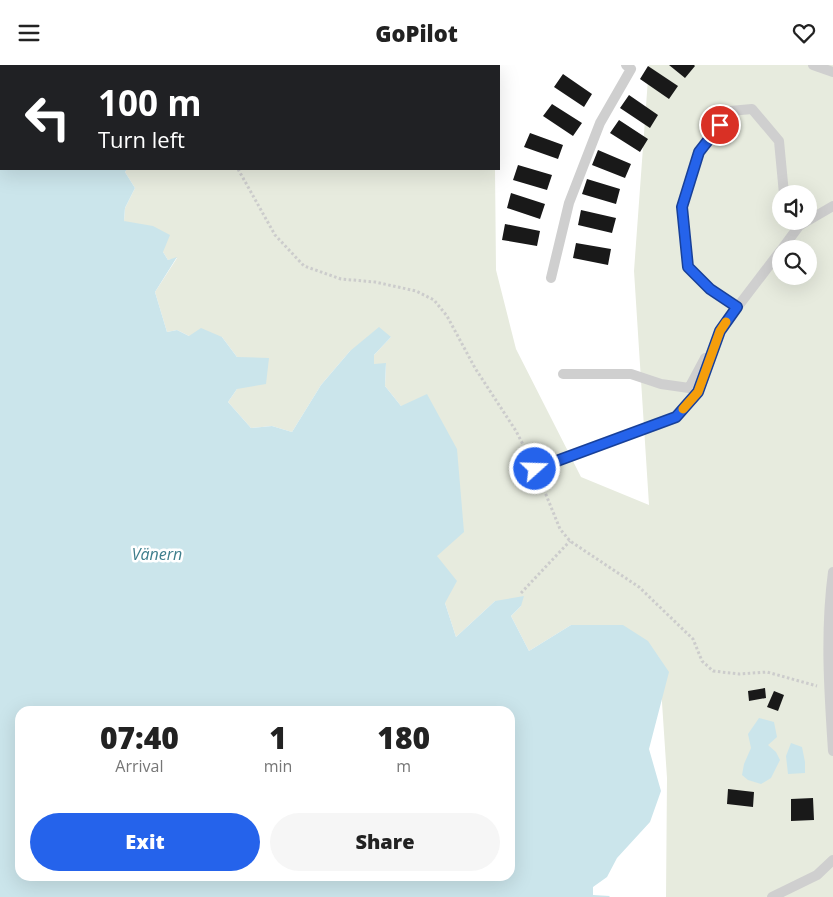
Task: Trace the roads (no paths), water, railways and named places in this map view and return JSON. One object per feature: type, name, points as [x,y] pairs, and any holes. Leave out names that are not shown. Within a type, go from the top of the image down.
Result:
[{"type":"lane","points":[[551,278],[569,203],[600,123],[631,69],[626,65]]},
{"type":"lane","points":[[814,65],[833,72]]},
{"type":"lane","points":[[737,307],[710,289],[688,267],[682,207],[699,152],[730,111],[752,109],[779,141],[783,185]]},
{"type":"lane","points":[[817,215],[833,206]]},
{"type":"lane","points":[[789,240],[797,230]]},
{"type":"lane","points":[[563,375],[631,374],[661,384],[688,388],[720,331],[772,262]]},
{"type":"lane","points":[[535,469],[676,417],[698,392],[720,331]]},
{"type":"lane","points":[[833,572],[829,601],[828,655],[833,751]]},
{"type":"lane","points":[[772,897],[817,875],[833,859]]},
{"type":"water","name":"Vänern","points":[[0,170],[126,170],[125,172],[135,188],[125,208],[124,221],[153,226],[170,235],[163,252],[168,260],[177,257],[155,292],[167,332],[177,330],[189,336],[201,328],[222,337],[237,357],[269,358],[266,384],[237,389],[228,402],[251,428],[272,426],[292,432],[321,385],[350,351],[379,327],[391,337],[374,355],[374,364],[386,363],[385,386],[401,406],[427,394],[457,449],[464,532],[437,556],[457,581],[445,603],[456,637],[495,601],[524,596],[521,606],[511,616],[529,651],[571,625],[623,625],[648,641],[669,672],[649,749],[661,791],[650,822],[617,858],[607,877],[593,887],[593,895],[609,897],[0,897]]},
{"type":"water","points":[[759,718],[774,722],[777,737],[768,745],[776,752],[780,760],[771,778],[761,784],[748,780],[742,775],[744,764],[751,748],[748,734]]},
{"type":"water","points":[[791,743],[802,747],[805,773],[788,774],[786,756]]}]
